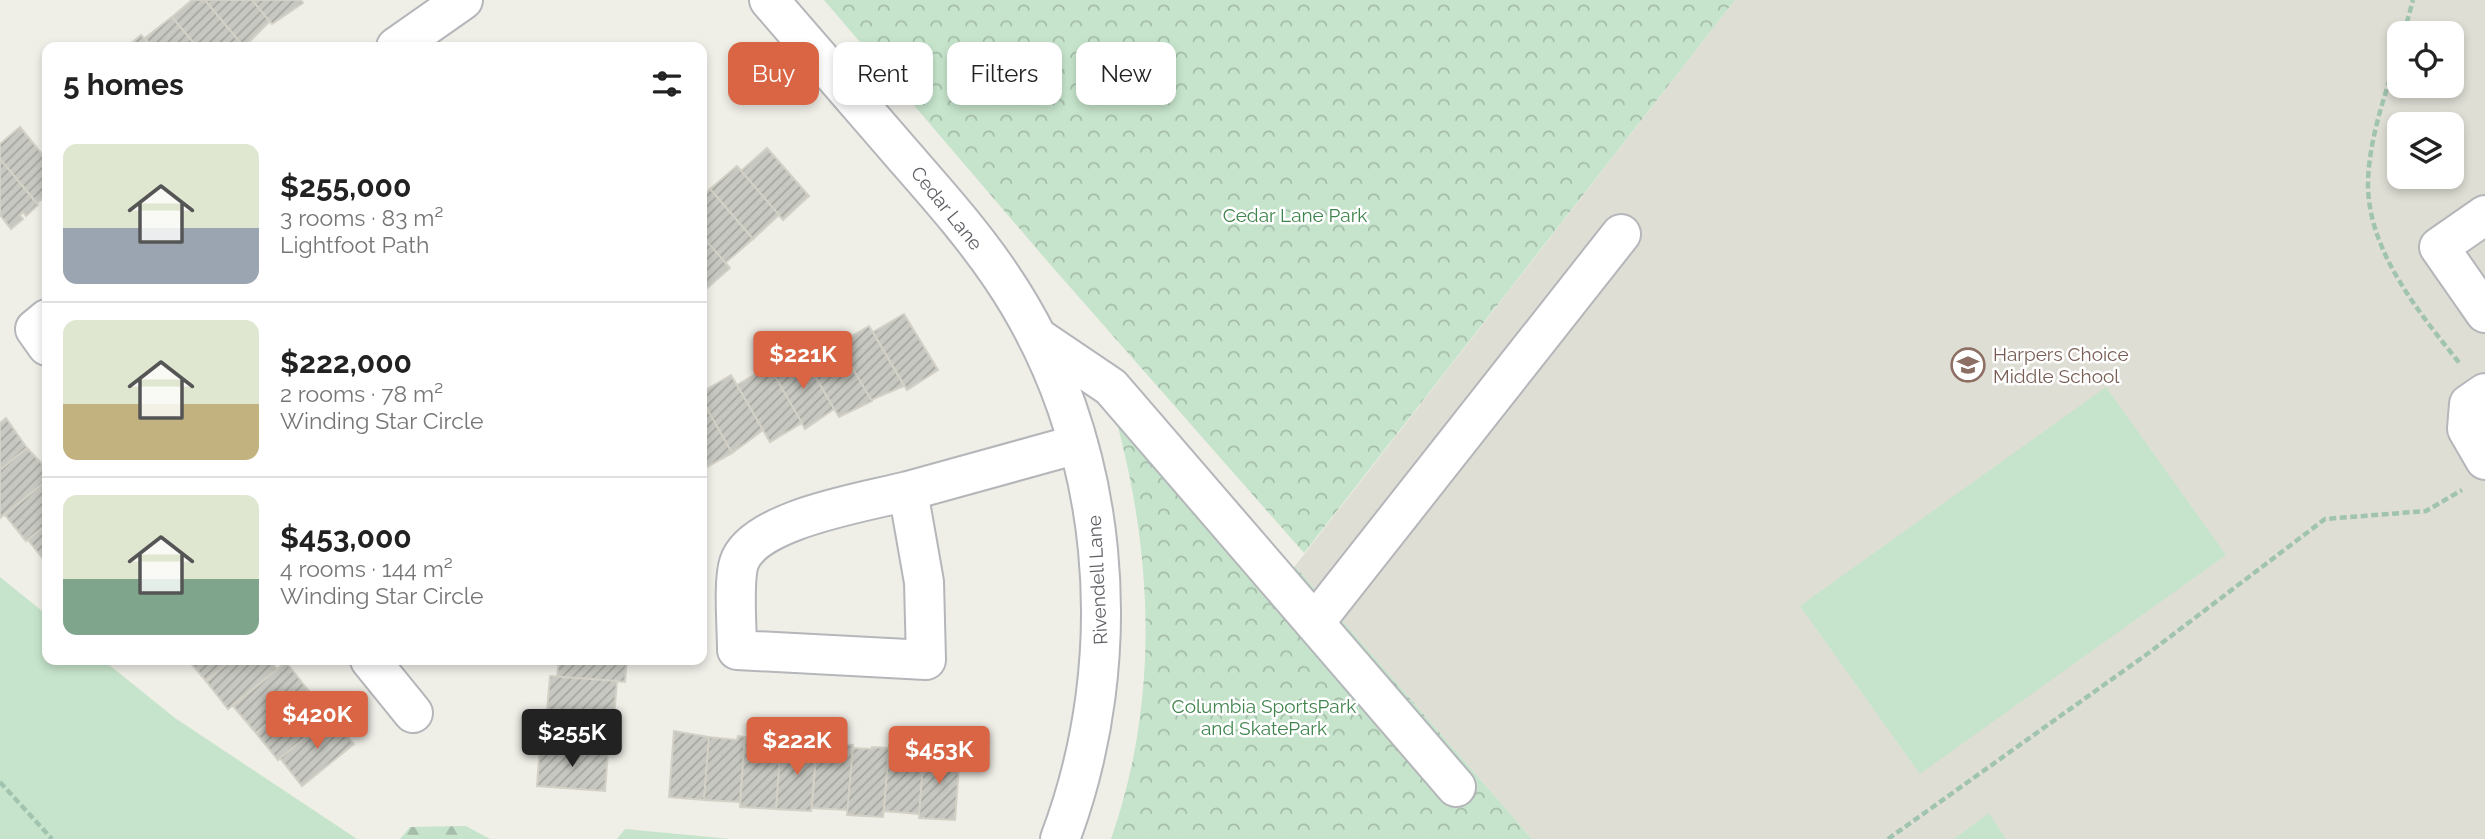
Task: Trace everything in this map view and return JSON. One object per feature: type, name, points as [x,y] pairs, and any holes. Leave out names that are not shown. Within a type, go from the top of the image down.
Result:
[{"type":"street","points":[[403,42],[463,0]]},
{"type":"street","name":"Cedar Lane","points":[[769,0],[957,217],[1001,276],[1037,337],[1078,444]]},
{"type":"street","points":[[2485,215],[2439,247],[2485,313]]},
{"type":"street","points":[[1316,621],[1621,234]]},
{"type":"street","points":[[42,323],[35,329],[42,339]]},
{"type":"street","points":[[1037,337],[1111,387],[1316,621],[1456,787]]},
{"type":"street","points":[[2476,473],[2467,429],[2469,404],[2485,393]]},
{"type":"street","points":[[908,491],[924,583],[926,660],[737,650],[738,564],[747,546],[781,525],[1078,444]]},
{"type":"street","name":"Rivendell Lane","points":[[1060,839],[1081,769],[1101,657],[1100,556],[1094,511],[1078,444]]},
{"type":"street","points":[[374,665],[414,713]]},
{"type":"path","points":[[2407,21],[2413,0]]},
{"type":"path","points":[[1888,839],[2150,653],[2325,519],[2426,511],[2449,500],[2476,473]]},
{"type":"path","points":[[0,782],[52,839]]},
{"type":"shaded area","name":"Harpers Choice Middle School","points":[[1735,0],[2485,0],[2485,839],[1532,839],[1295,566]]},
{"type":"green space","name":"Cedar Lane Park","points":[[824,0],[1735,0],[1304,553],[914,105],[933,105],[933,42],[860,42]]},
{"type":"green space","points":[[2106,387],[2226,555],[1920,774],[1800,606]]},
{"type":"green space","name":"Columbia SportsPark and SkatePark","points":[[1107,388],[1280,586],[1295,566],[1532,839],[1111,839],[1128,783],[1139,727],[1145,613],[1142,556],[1134,500]]},
{"type":"green space","points":[[0,577],[42,611],[42,665],[109,665],[175,718],[357,839],[0,839]]},
{"type":"green space","points":[[1989,813],[2006,839],[1954,839]]},
{"type":"green space","points":[[466,826],[490,839],[400,839],[410,827]]},
{"type":"green space","points":[[625,829],[731,839],[617,839]]},
{"type":"building","points":[[192,0],[205,0],[240,42],[193,42],[172,17]]},
{"type":"building","points":[[205,0],[252,0],[270,21],[249,42],[240,42]]},
{"type":"building","points":[[252,0],[301,0],[303,3],[272,24]]},
{"type":"building","points":[[172,17],[193,42],[148,42],[145,38]]},
{"type":"building","points":[[141,35],[147,42],[133,42]]},
{"type":"building","points":[[20,127],[42,154],[42,199],[37,203],[0,159],[0,144]]},
{"type":"building","points":[[767,148],[809,196],[783,220],[741,171]]},
{"type":"building","points":[[0,159],[38,205],[26,216],[23,212],[20,215],[23,219],[11,229],[0,215]]},
{"type":"building","points":[[737,166],[779,215],[753,239],[710,189]]},
{"type":"building","points":[[710,189],[753,239],[725,263],[707,242],[707,192]]},
{"type":"building","points":[[707,242],[730,268],[707,288]]},
{"type":"building","points":[[904,314],[938,370],[907,390],[873,332]]},
{"type":"building","points":[[869,326],[904,386],[871,400],[838,344]]},
{"type":"building","points":[[838,344],[872,401],[839,417],[807,362]]},
{"type":"building","points":[[802,354],[834,409],[805,429],[772,372]]},
{"type":"building","points":[[769,366],[802,423],[770,442],[737,385]]},
{"type":"building","points":[[731,375],[763,430],[732,453],[707,409],[707,389]]},
{"type":"building","points":[[707,409],[732,453],[707,467]]},
{"type":"building","points":[[6,418],[27,448],[0,470],[0,423]]},
{"type":"building","points":[[27,448],[42,464],[42,484],[0,518],[0,470]]},
{"type":"building","points":[[42,484],[42,528],[26,541],[5,515]]},
{"type":"building","points":[[42,528],[42,558],[28,540]]},
{"type":"building","points":[[192,665],[226,665],[206,681]]},
{"type":"building","points":[[226,665],[273,665],[277,669],[228,709],[206,681]]},
{"type":"building","points":[[282,665],[288,665],[308,690],[256,733],[233,706]]},
{"type":"building","points":[[558,665],[627,665],[625,682],[557,677]]},
{"type":"building","points":[[550,676],[617,681],[614,717],[547,711]]},
{"type":"building","points":[[308,690],[331,717],[278,760],[256,733]]},
{"type":"building","points":[[547,711],[614,717],[611,752],[544,747]]},
{"type":"building","points":[[331,717],[354,744],[302,786],[280,758]]},
{"type":"building","points":[[674,731],[709,737],[704,800],[669,797]]},
{"type":"building","points":[[738,736],[745,737],[740,802],[704,800],[709,737],[737,740]]},
{"type":"building","points":[[745,737],[769,739],[769,744],[781,745],[776,809],[740,807]]},
{"type":"building","points":[[799,741],[817,743],[811,811],[776,809],[781,745],[799,746]]},
{"type":"building","points":[[817,743],[853,745],[848,810],[812,808]]},
{"type":"building","points":[[889,745],[924,751],[919,814],[884,811]]},
{"type":"building","points":[[540,746],[608,752],[605,791],[537,786]]},
{"type":"building","points":[[853,748],[889,748],[883,817],[847,815]]},
{"type":"building","points":[[924,751],[960,753],[955,820],[919,818]]},
{"type":"place","name":"Harpers Choice Middle School","points":[[1968,365]]}]
